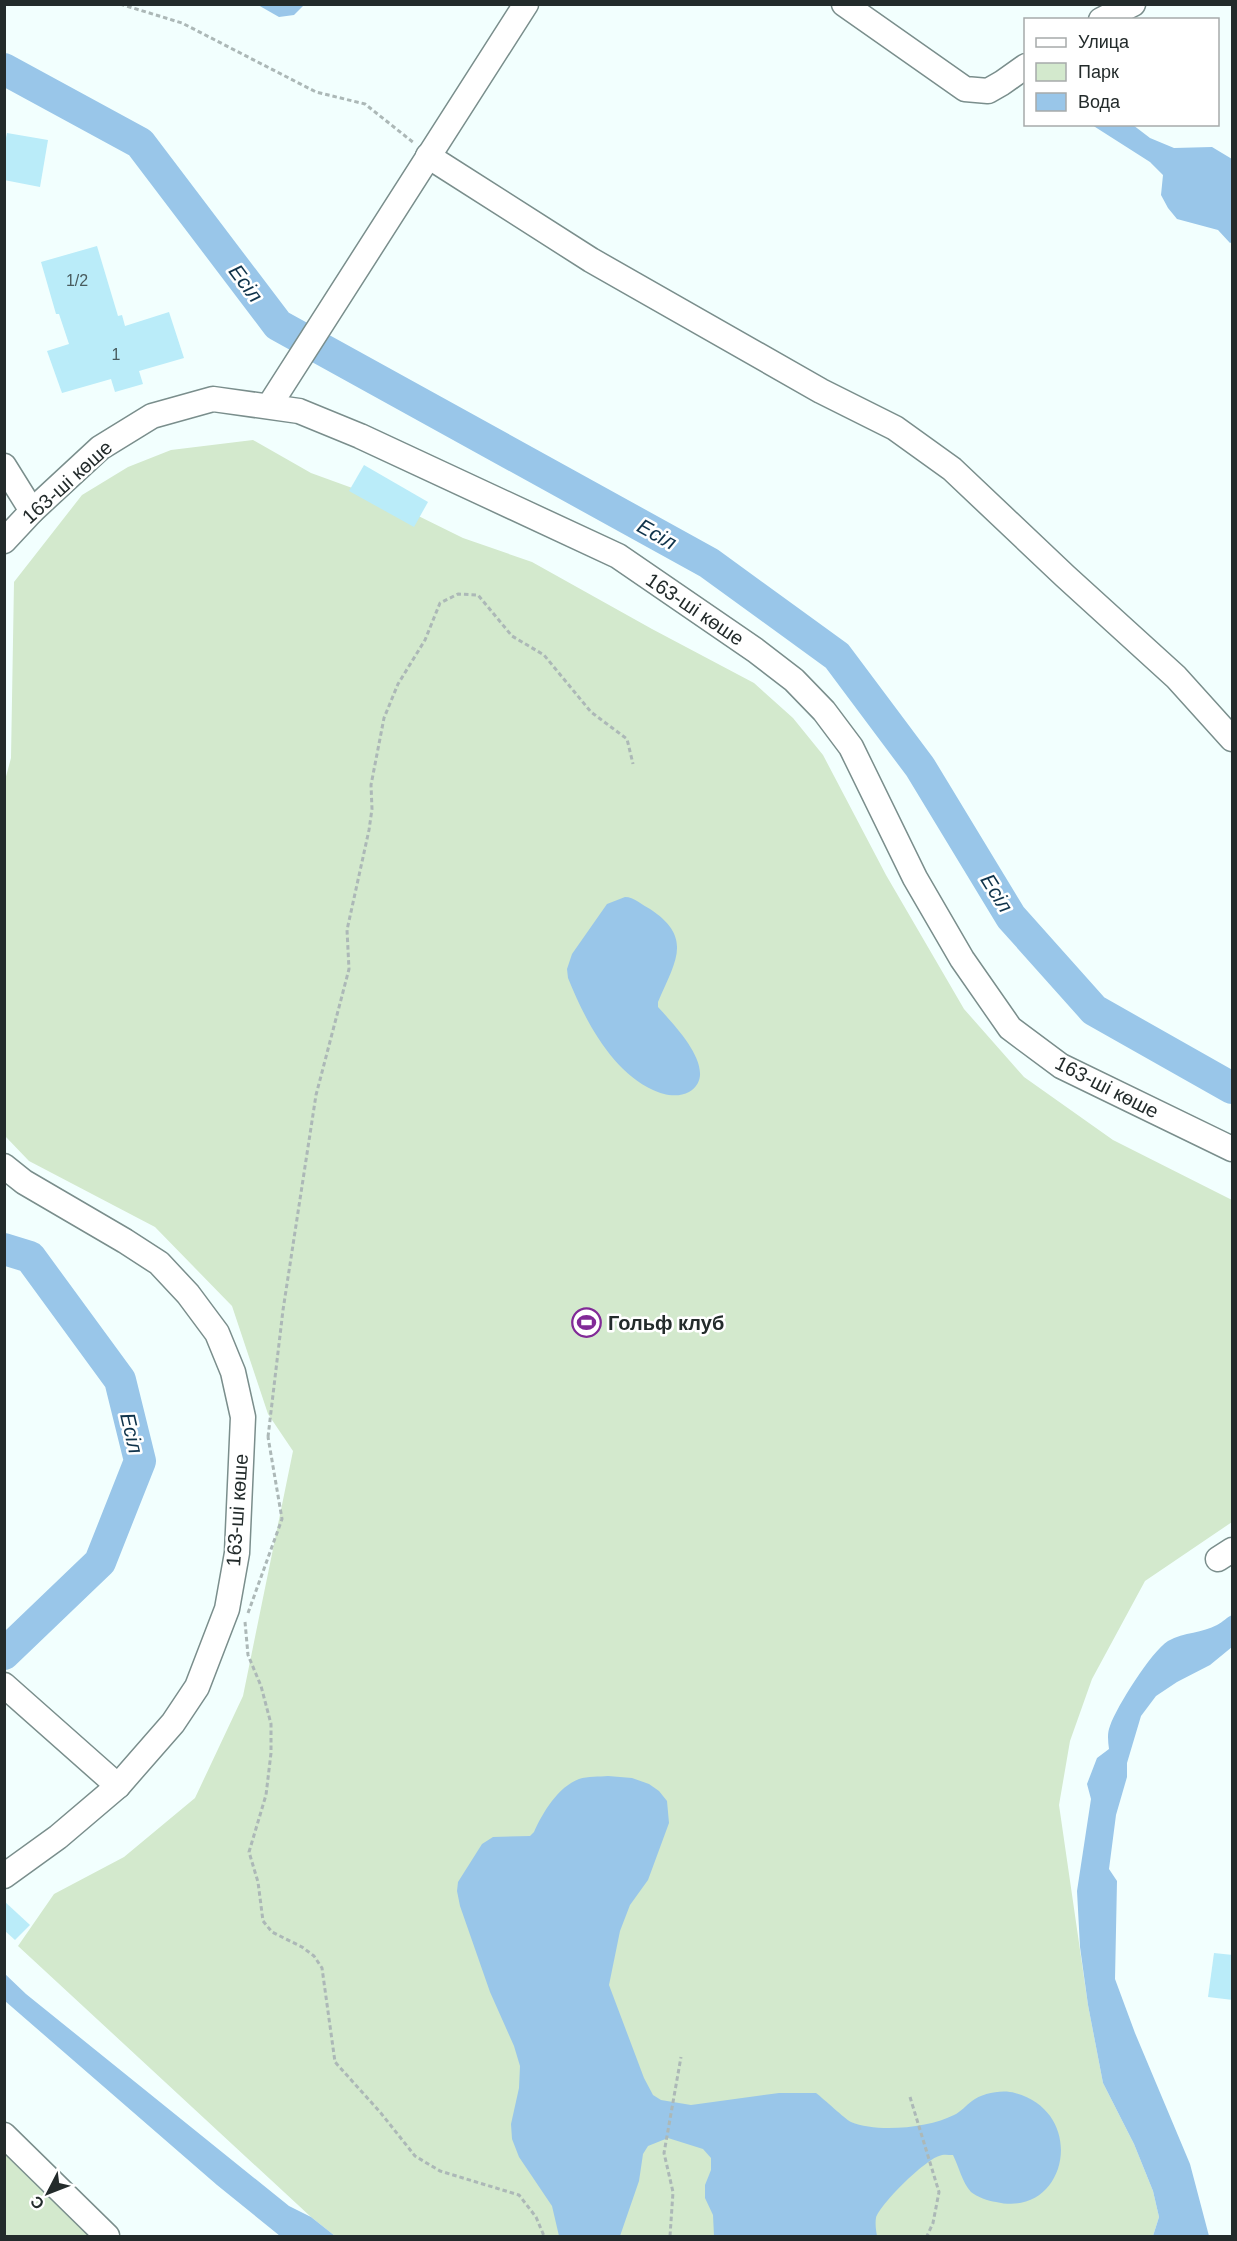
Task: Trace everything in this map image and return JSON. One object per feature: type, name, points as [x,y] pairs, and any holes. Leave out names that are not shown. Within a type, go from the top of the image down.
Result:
[{"type":"street","points":[[269,406],[526,4]]},
{"type":"street","points":[[844,4],[965,89],[988,91],[1024,67]]},
{"type":"street","points":[[1105,18],[1133,4]]},
{"type":"street","points":[[428,156],[591,260],[821,392],[895,428],[942,462],[1176,677],[1233,739]]},
{"type":"street","name":"163-ші көше","points":[[4,541],[32,511],[100,448],[152,416],[213,399],[299,411],[360,436],[618,556],[763,656],[794,680],[824,711],[851,747],[915,878],[962,958],[1010,1028],[1061,1066],[1233,1149]]},
{"type":"street","points":[[4,466],[32,511]]},
{"type":"street","name":"163-ші көше","points":[[4,1166],[24,1182],[106,1229],[159,1263],[188,1294],[217,1333],[233,1372],[243,1417],[237,1553],[227,1609],[197,1687],[173,1723],[118,1786],[58,1837],[4,1876]]},
{"type":"street","points":[[4,1685],[118,1786]]},
{"type":"street","points":[[4,2135],[107,2236]]},
{"type":"path","points":[[120,4],[182,23],[316,92],[365,104],[428,156]]},
{"type":"path","points":[[544,2236],[536,2217],[519,2195],[440,2171],[415,2156],[380,2112],[335,2062],[322,1968],[314,1956],[302,1947],[272,1932],[263,1921],[258,1882],[249,1852],[266,1795],[271,1753],[271,1724],[261,1686],[248,1655],[245,1622],[282,1519],[268,1437],[283,1310],[316,1095],[349,969],[347,930],[369,830],[372,810],[371,785],[384,718],[398,684],[425,640],[440,603],[458,594],[478,595],[512,636],[544,655],[591,712],[627,739],[633,764]]},
{"type":"path","points":[[243,1417],[255,1433],[268,1437]]},
{"type":"path","points":[[670,2236],[673,2192],[664,2153],[681,2057]]},
{"type":"path","points":[[910,2097],[939,2192],[933,2223],[927,2236]]},
{"type":"green space","points":[[253,440],[311,473],[388,501],[463,538],[532,562],[754,683],[793,718],[823,755],[886,875],[964,1009],[1024,1077],[1113,1140],[1232,1200],[1232,1522],[1145,1581],[1092,1679],[1070,1741],[1059,1805],[1088,2005],[1103,2083],[1134,2144],[1153,2191],[1159,2217],[1153,2236],[335,2236],[311,2217],[18,1946],[54,1894],[124,1857],[195,1798],[243,1696],[293,1451],[268,1414],[232,1306],[155,1227],[29,1161],[5,1136],[4,784],[11,758],[14,582],[82,495],[128,467],[171,450]]},
{"type":"green space","points":[[4,2135],[107,2236],[5,2236]]},
{"type":"water","points":[[258,5],[304,5],[294,15],[279,17]]},
{"type":"water","points":[[1094,126],[1134,126],[1150,138],[1174,148],[1212,147],[1232,159],[1232,242],[1230,243],[1218,230],[1177,219],[1161,195],[1163,175],[1150,162]]},
{"type":"water","points":[[625,897],[632,898],[664,920],[672,930],[676,941],[675,963],[658,1002],[658,1007],[683,1036],[697,1061],[700,1073],[698,1083],[685,1094],[671,1095],[657,1092],[624,1070],[612,1057],[591,1026],[568,978],[567,969],[572,954],[607,904]]},
{"type":"water","points":[[1232,1615],[1232,1647],[1210,1665],[1156,1696],[1141,1716],[1127,1763],[1127,1777],[1116,1815],[1109,1869],[1117,1881],[1115,1979],[1190,2164],[1209,2236],[1153,2236],[1159,2217],[1153,2191],[1134,2144],[1103,2083],[1088,2005],[1080,1947],[1077,1891],[1091,1799],[1087,1784],[1097,1758],[1109,1749],[1108,1731],[1114,1717],[1135,1680],[1153,1656],[1168,1641],[1212,1628]]},
{"type":"water","points":[[608,1776],[632,1778],[649,1784],[667,1801],[669,1823],[648,1880],[630,1905],[620,1931],[609,1985],[644,2078],[653,2095],[661,2100],[691,2105],[779,2093],[816,2093],[851,2122],[875,2127],[903,2128],[931,2123],[957,2114],[976,2098],[987,2094],[1005,2091],[1015,2093],[1038,2104],[1053,2121],[1060,2141],[1060,2161],[1053,2180],[1039,2195],[1020,2203],[996,2202],[973,2194],[963,2179],[953,2155],[942,2155],[924,2165],[894,2193],[879,2211],[876,2218],[877,2236],[714,2236],[713,2215],[705,2198],[705,2185],[711,2170],[711,2158],[703,2149],[668,2138],[648,2146],[643,2154],[639,2181],[620,2236],[559,2236],[552,2206],[519,2157],[512,2139],[511,2124],[519,2088],[520,2066],[514,2046],[490,1992],[460,1906],[457,1891],[458,1882],[482,1844],[493,1837],[530,1836],[552,1801],[564,1788],[582,1778]]},
{"type":"water","points":[[4,1973],[26,1994],[289,2206],[311,2217],[335,2236],[280,2236],[217,2185],[5,2001]]},
{"type":"building","points":[[7,133],[48,140],[40,187],[4,180],[4,148]]},
{"type":"building","points":[[97,246],[118,316],[122,315],[125,326],[169,312],[184,358],[139,371],[143,384],[115,392],[111,379],[62,393],[47,351],[69,344],[59,314],[56,314],[41,262]]},
{"type":"building","points":[[364,465],[428,502],[414,527],[349,491]]},
{"type":"building","points":[[4,1901],[30,1925],[15,1940],[4,1930]]},
{"type":"building","points":[[1214,1953],[1233,1955],[1233,2000],[1208,1997]]},
{"type":"waterway","name":"Есіл","points":[[4,69],[140,143],[278,325],[709,563],[837,656],[920,767],[1011,917],[1094,1010],[1232,1088]]},
{"type":"waterway","name":"Есіл","points":[[4,1249],[30,1257],[120,1380],[140,1461],[100,1562],[4,1654]]},
{"type":"place","name":"Гольф клуб","points":[[587,1323]]}]
